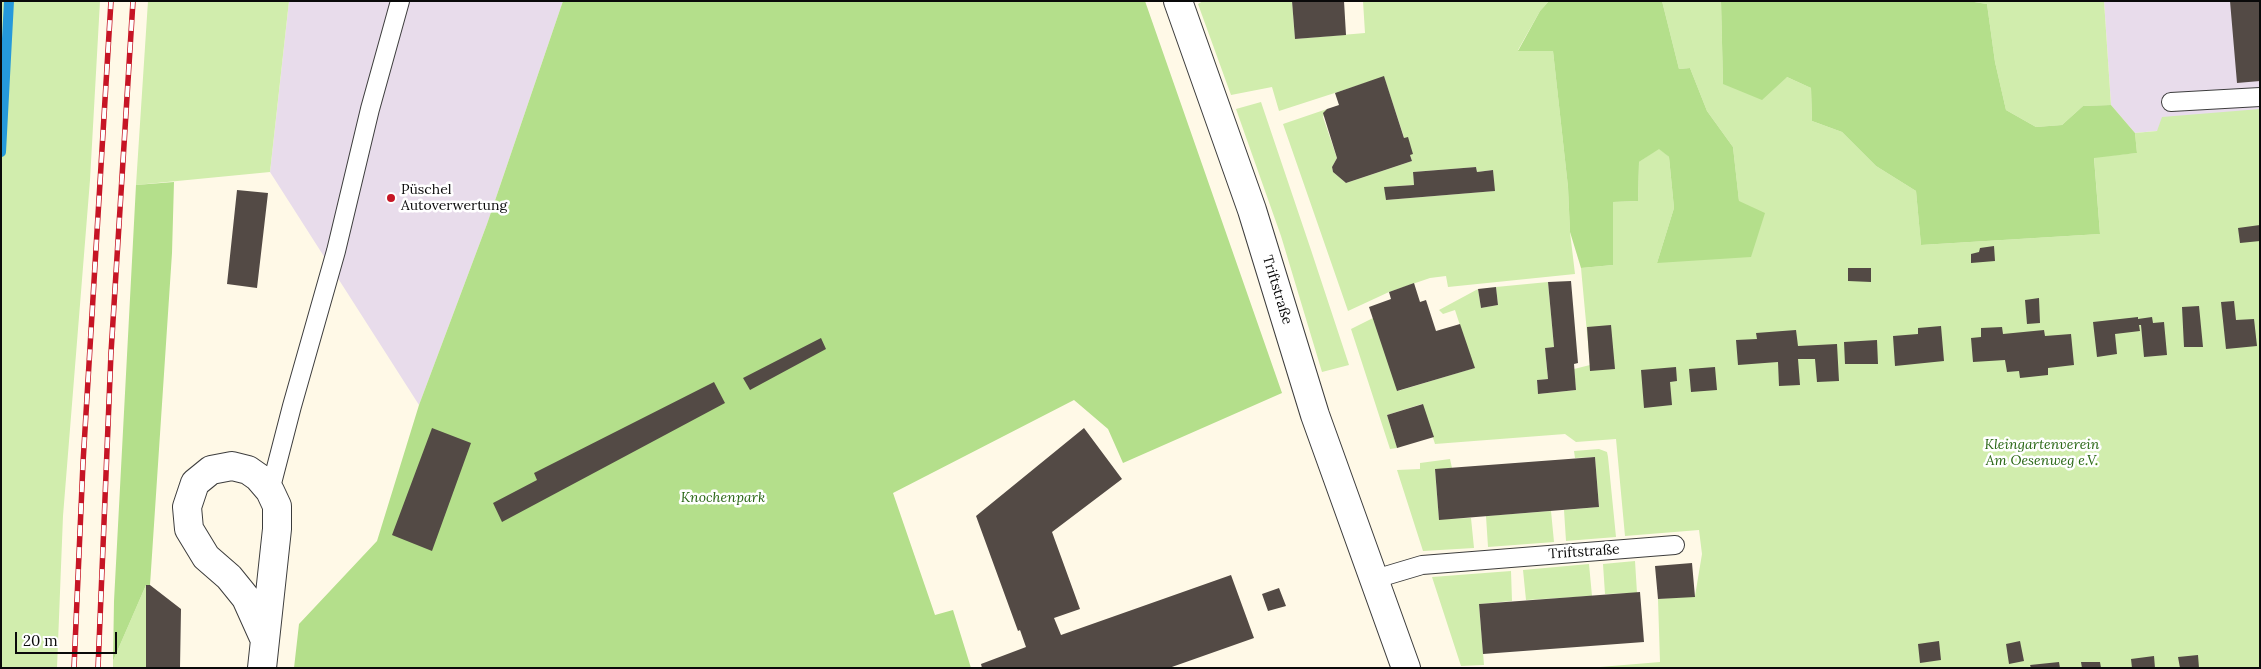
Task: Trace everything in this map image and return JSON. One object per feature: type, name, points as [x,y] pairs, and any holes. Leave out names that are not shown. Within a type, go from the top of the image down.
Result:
[{"type":"street","name":"Triftstraße","points":[[1178,1],[1252,210],[1315,415],[1406,668]]},
{"type":"street","points":[[262,668],[277,529],[277,506],[270,491],[258,477],[248,470],[232,466],[211,470],[195,484],[187,507],[189,530],[206,557],[229,577],[246,598],[264,638]]},
{"type":"lane","points":[[270,491],[336,251],[370,109],[400,1]]},
{"type":"lane","points":[[2170,102],[2260,97]]},
{"type":"lane","name":"Triftstraße","points":[[1375,579],[1422,565],[1676,545]]},
{"type":"shaded area","name":"Püschel Autoverwertung","points":[[289,1],[563,1],[487,224],[419,405],[270,172]]},
{"type":"shaded area","points":[[2104,1],[2260,1],[2260,121],[2135,133],[2111,105]]},
{"type":"green space","points":[[1,1],[100,1],[90,180],[63,516],[57,668],[1,668]]},
{"type":"green space","points":[[148,1],[289,1],[270,172],[136,185]]},
{"type":"green space","name":"Knochenpark","points":[[563,1],[1145,1],[1282,393],[1123,463],[1108,429],[1074,400],[893,493],[935,615],[953,610],[971,668],[294,668],[299,624],[377,541],[419,405],[487,224]]},
{"type":"green space","points":[[1203,1],[1292,1],[1295,39],[1365,33],[1363,1],[1549,1],[1540,11],[1518,50],[1553,51],[1568,187],[1570,232],[1575,274],[1448,287],[1446,276],[1430,278],[1389,292],[1348,311],[1283,124],[1327,109],[1323,117],[1337,158],[1332,167],[1333,172],[1346,183],[1412,161],[1384,77],[1279,111],[1272,87],[1231,95],[1198,4]],"holes":[[[1476,167],[1477,172],[1493,170],[1494,191],[1386,200],[1385,187],[1414,185],[1413,172]]]},
{"type":"green space","points":[[1549,1],[1662,1],[1679,69],[1690,68],[1707,111],[1733,147],[1739,201],[1765,213],[1751,257],[1657,263],[1674,208],[1669,157],[1659,149],[1639,162],[1638,201],[1613,202],[1613,265],[1581,268],[1570,232],[1568,187],[1553,51],[1518,51],[1540,11]]},
{"type":"green space","name":"Kleingartenverein Am Oesenweg e.V.","points":[[1662,1],[1721,1],[1723,84],[1787,77],[1811,88],[1812,121],[1842,132],[1876,166],[1916,191],[1921,245],[2100,234],[2094,157],[2137,153],[2135,133],[2157,131],[2162,117],[2260,109],[2260,668],[1588,668],[1660,662],[1658,599],[1695,596],[1702,554],[1699,530],[1625,536],[1616,439],[1576,442],[1565,434],[1435,444],[1422,404],[1387,415],[1397,448],[1390,449],[1351,329],[1373,318],[1398,391],[1474,368],[1455,310],[1443,314],[1439,310],[1478,289],[1481,308],[1498,305],[1496,287],[1548,282],[1554,347],[1545,348],[1548,379],[1537,380],[1538,394],[1576,390],[1574,369],[1590,365],[1581,268],[1613,265],[1613,202],[1638,201],[1639,162],[1659,148],[1669,157],[1674,208],[1657,263],[1739,201],[1733,147],[1707,111],[1690,68],[1679,69]]},
{"type":"green space","points":[[1721,1],[1968,1],[1987,4],[1995,62],[2006,110],[2036,127],[2062,125],[2083,106],[2111,105],[2135,133],[2137,153],[2094,158],[2100,234],[1921,245],[1916,191],[1876,166],[1842,132],[1812,121],[1811,88],[1787,77],[1762,100],[1723,84]]},
{"type":"green space","points":[[1968,1],[2104,1],[2111,105],[2083,106],[2062,125],[2036,127],[2006,110],[1995,62],[1987,4]]},
{"type":"green space","points":[[1261,102],[1349,365],[1322,372],[1281,236],[1236,109]]},
{"type":"green space","points":[[174,182],[172,253],[150,585],[146,585],[113,661],[114,601],[136,185]]},
{"type":"green space","points":[[1599,449],[1607,452],[1608,457],[1616,537],[1566,541],[1564,510],[1599,507],[1595,457],[1575,458],[1574,451]]},
{"type":"green space","points":[[1450,459],[1452,468],[1435,470],[1439,519],[1471,518],[1474,548],[1423,551],[1397,470],[1420,469],[1420,463]]},
{"type":"green space","points":[[1551,511],[1554,542],[1488,547],[1486,516]]},
{"type":"green space","points":[[1635,561],[1637,593],[1605,594],[1603,564]]},
{"type":"green space","points":[[1589,564],[1592,596],[1526,600],[1523,570]]},
{"type":"green space","points":[[1511,571],[1512,601],[1479,604],[1484,665],[1461,666],[1432,577]]},
{"type":"green space","points":[[146,585],[146,668],[113,668],[113,661]]},
{"type":"building","points":[[1292,1],[1344,1],[1346,35],[1295,39]]},
{"type":"building","points":[[2230,1],[2260,1],[2260,81],[2237,83]]},
{"type":"building","points":[[1384,76],[1404,138],[1408,137],[1413,154],[1410,155],[1412,161],[1346,183],[1333,172],[1332,167],[1337,158],[1323,113],[1327,109],[1339,105],[1335,93]]},
{"type":"building","points":[[1476,167],[1477,172],[1493,170],[1495,191],[1386,200],[1384,187],[1414,185],[1413,172]]},
{"type":"building","points":[[237,190],[268,193],[257,288],[227,284]]},
{"type":"building","points":[[2260,225],[2260,241],[2240,243],[2238,228]]},
{"type":"building","points":[[1994,246],[1995,261],[1971,263],[1971,254],[1979,252],[1980,248]]},
{"type":"building","points":[[1848,268],[1871,268],[1871,282],[1848,281]]},
{"type":"building","points":[[1571,281],[1578,363],[1574,364],[1576,390],[1538,394],[1537,380],[1548,379],[1545,348],[1554,347],[1548,282]]},
{"type":"building","points":[[1414,283],[1420,302],[1426,300],[1436,331],[1460,324],[1475,368],[1397,391],[1369,307],[1391,299],[1389,292]]},
{"type":"building","points":[[1496,287],[1498,305],[1481,308],[1478,289]]},
{"type":"building","points":[[2039,298],[2040,323],[2027,324],[2025,300]]},
{"type":"building","points":[[2234,301],[2236,320],[2254,319],[2257,346],[2226,349],[2221,302]]},
{"type":"building","points":[[2199,306],[2203,347],[2184,347],[2182,307]]},
{"type":"building","points":[[2138,317],[2138,319],[2152,317],[2153,323],[2164,322],[2167,355],[2144,357],[2141,325],[2139,325],[2140,331],[2115,334],[2117,354],[2097,357],[2093,322]]},
{"type":"building","points":[[1611,325],[1615,369],[1590,371],[1587,327]]},
{"type":"building","points":[[1941,326],[1944,361],[1895,366],[1893,336],[1918,334],[1918,328]]},
{"type":"building","points":[[2002,327],[2003,334],[2044,330],[2045,336],[2071,334],[2074,365],[2048,368],[2048,375],[2020,378],[2019,371],[2007,372],[2005,360],[1973,362],[1971,338],[1981,337],[1981,328]]},
{"type":"building","points":[[1796,330],[1798,346],[1837,344],[1839,381],[1817,382],[1815,359],[1798,359],[1800,385],[1779,386],[1778,362],[1738,365],[1736,340],[1757,339],[1756,333]]},
{"type":"building","points":[[821,338],[826,349],[750,390],[743,378]]},
{"type":"building","points":[[1877,340],[1878,364],[1845,364],[1844,342]]},
{"type":"building","points":[[1676,367],[1677,381],[1670,382],[1672,405],[1644,408],[1641,370]]},
{"type":"building","points":[[1715,367],[1717,390],[1691,392],[1689,369]]},
{"type":"building","points":[[714,382],[725,403],[502,522],[493,503],[537,480],[534,473]]},
{"type":"building","points":[[1423,404],[1434,437],[1397,448],[1387,415]]},
{"type":"building","points":[[432,428],[471,443],[432,551],[392,535]]},
{"type":"building","points":[[1084,428],[1122,479],[1052,532],[1080,609],[1054,618],[1061,635],[1231,575],[1254,638],[1169,668],[982,668],[981,664],[1026,647],[1020,630],[1018,631],[976,516]]},
{"type":"building","points":[[1595,457],[1599,507],[1439,520],[1435,469]]},
{"type":"building","points":[[1692,563],[1695,597],[1658,599],[1655,566]]},
{"type":"building","points":[[146,585],[150,585],[181,609],[180,668],[146,668]]},
{"type":"building","points":[[1279,588],[1286,606],[1268,611],[1262,594]]},
{"type":"building","points":[[1640,592],[1644,642],[1483,654],[1479,604]]},
{"type":"building","points":[[1939,641],[1941,660],[1920,663],[1918,644]]},
{"type":"building","points":[[2020,641],[2024,661],[2009,664],[2006,644]]},
{"type":"building","points":[[2198,655],[2199,668],[2180,668],[2178,657]]},
{"type":"building","points":[[2154,656],[2155,668],[2132,668],[2131,659]]},
{"type":"building","points":[[2059,662],[2060,668],[2031,668],[2030,665]]},
{"type":"building","points":[[2081,662],[2100,662],[2101,668],[2082,668]]},
{"type":"waterway","points":[[1,152],[9,1]]},
{"type":"railway","points":[[74,668],[83,463],[111,1]]},
{"type":"railway","points":[[98,668],[111,353],[133,1]]},
{"type":"place","name":"Püschel Autoverwertung","points":[[391,198]]}]
